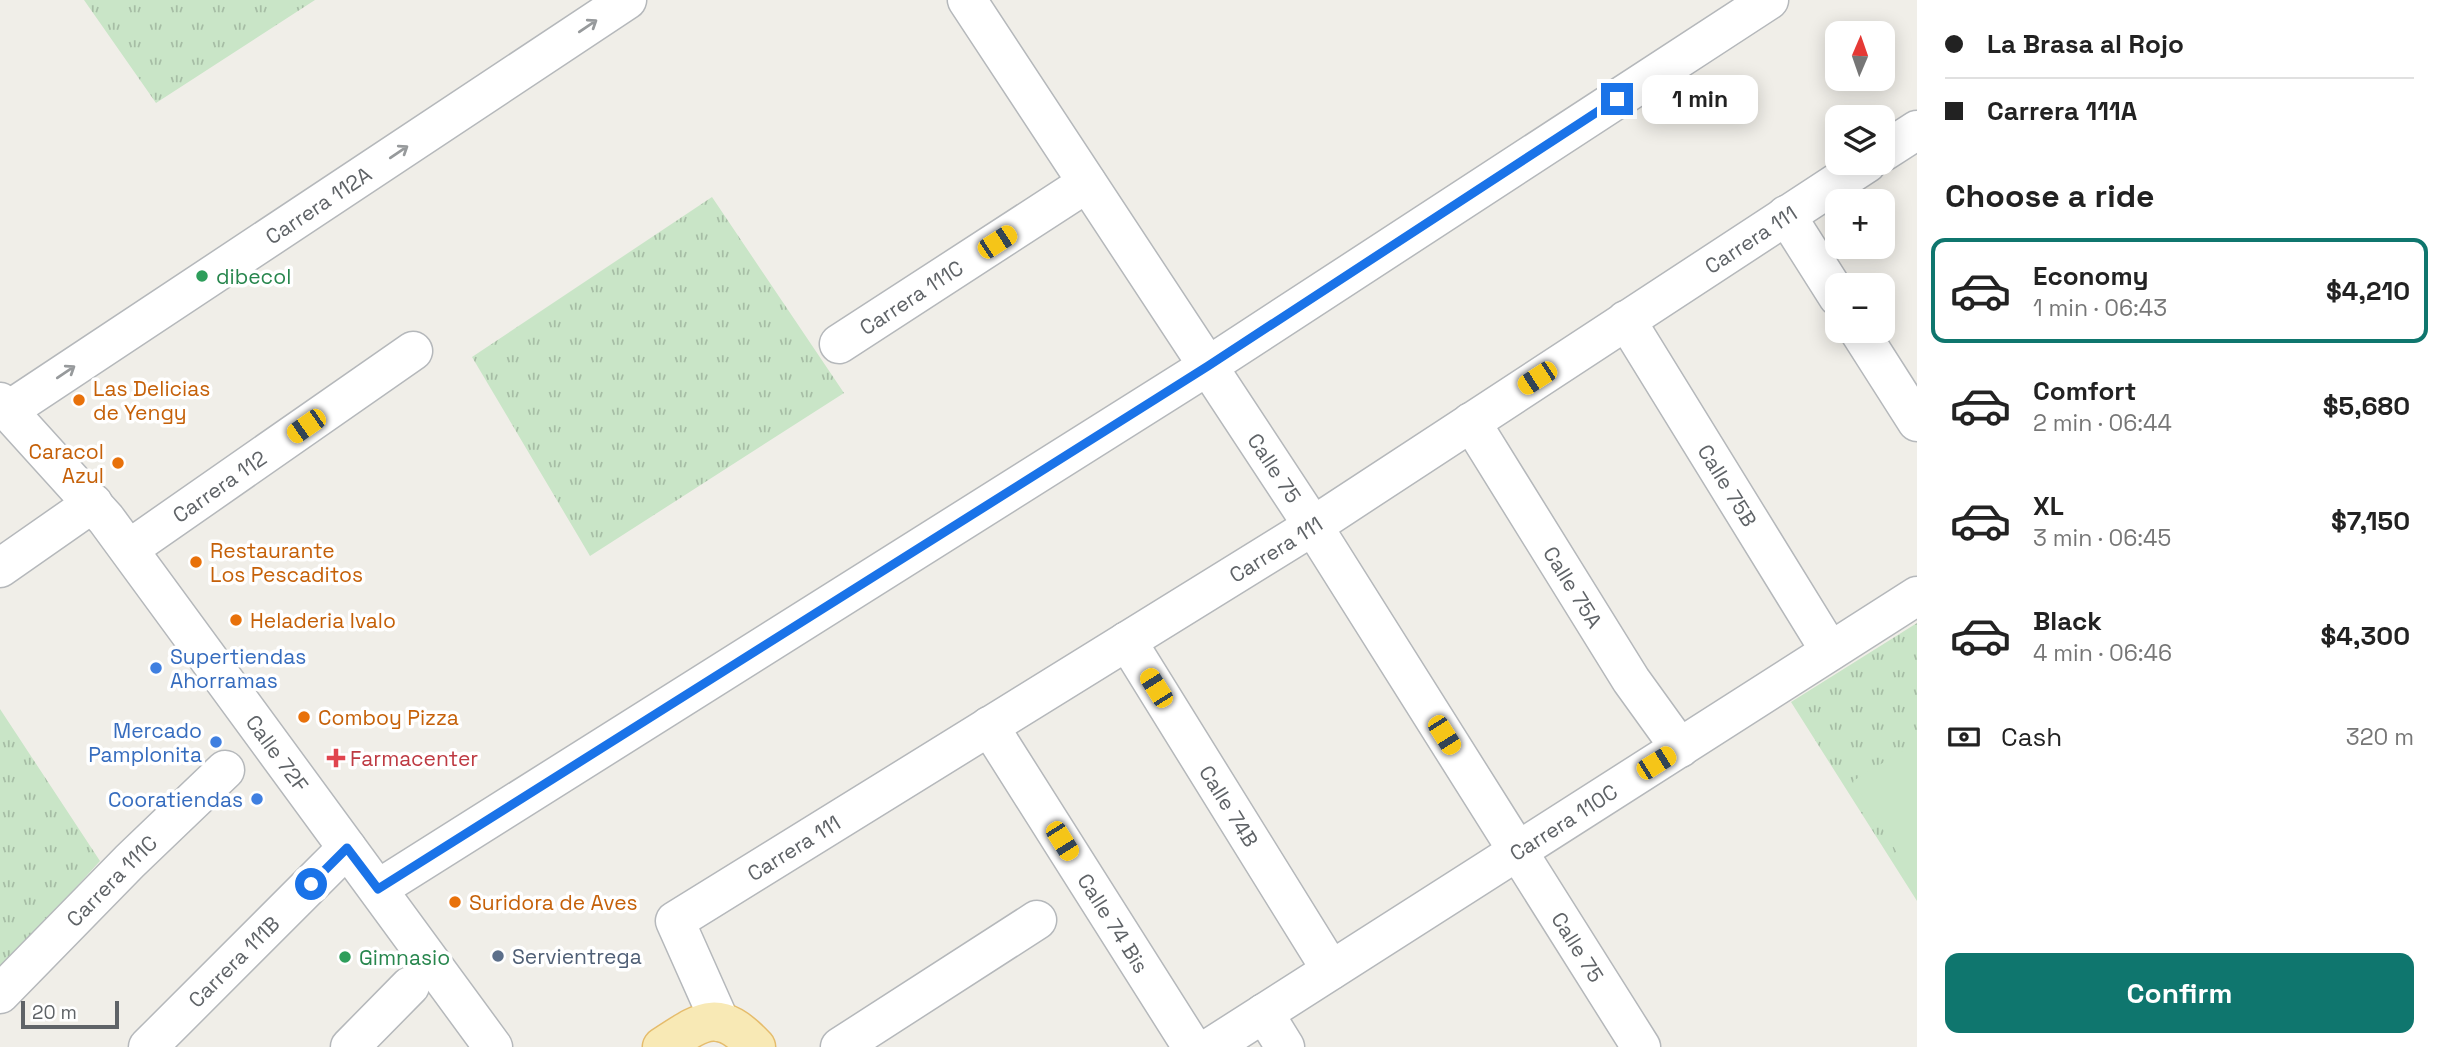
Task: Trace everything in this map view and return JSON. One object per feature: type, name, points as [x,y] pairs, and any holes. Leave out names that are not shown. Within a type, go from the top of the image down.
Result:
[{"type":"main road","points":[[662,1047],[706,1022],[730,1024],[740,1030],[756,1047]]},
{"type":"street","name":"Carrera 112A","points":[[5,406],[627,0]]},
{"type":"street","points":[[378,889],[1208,366],[1769,0]]},
{"type":"street","name":"Calle 75","points":[[971,1],[1087,183],[1313,526],[1641,1047]]},
{"type":"street","points":[[1895,144],[1917,130]]},
{"type":"street","name":"Carrera 111","points":[[720,1022],[675,921],[1313,526],[1848,175]]},
{"type":"street","name":"Carrera 111C","points":[[839,344],[1087,183]]},
{"type":"street","points":[[1786,215],[1825,276]]},
{"type":"street","name":"Calle 75B","points":[[1626,320],[1830,652]]},
{"type":"street","points":[[1867,343],[1917,422]]},
{"type":"street","name":"Carrera 112","points":[[130,549],[413,351]]},
{"type":"street","name":"Calle 72F","points":[[5,406],[93,503],[130,549],[493,1047]]},
{"type":"street","name":"Calle 75A","points":[[1471,422],[1631,680],[1679,748]]},
{"type":"street","points":[[0,568],[93,503]]},
{"type":"street","name":"Carrera 110C","points":[[1211,1047],[1917,596]]},
{"type":"street","name":"Calle 74B","points":[[1127,641],[1331,970]]},
{"type":"street","name":"Calle 74 Bis","points":[[989,726],[1192,1047]]},
{"type":"street","name":"Carrera 111C","points":[[0,994],[130,860],[225,770]]},
{"type":"street","name":"Carrera 111B","points":[[148,1047],[347,848]]},
{"type":"street","points":[[840,1047],[1037,920]]},
{"type":"street","points":[[350,1047],[410,986]]},
{"type":"street","points":[[1264,1013],[1285,1047]]},
{"type":"green space","points":[[84,0],[315,0],[156,103]]},
{"type":"green space","points":[[712,197],[844,393],[590,556],[472,357]]},
{"type":"green space","points":[[1917,623],[1917,901],[1791,702]]},
{"type":"green space","points":[[0,709],[100,861],[0,971]]},
{"type":"green space","points":[[1917,742],[1917,885],[1853,781]]},
{"type":"place","name":"dibecol","points":[[202,276]]},
{"type":"place","name":"Las Delicias de Yengy","points":[[79,400]]},
{"type":"place","name":"Caracol Azul","points":[[118,463]]},
{"type":"place","name":"Restaurante Los Pescaditos","points":[[196,562]]},
{"type":"place","name":"Heladeria Ivalo","points":[[236,620]]},
{"type":"place","name":"Supertiendas Ahorramas","points":[[156,668]]},
{"type":"place","name":"Comboy Pizza","points":[[304,717]]},
{"type":"place","name":"Mercado Pamplonita","points":[[216,742]]},
{"type":"place","name":"Farmacenter","points":[[336,758]]},
{"type":"place","name":"Cooratiendas","points":[[257,799]]},
{"type":"place","name":"Suridora de Aves","points":[[455,902]]},
{"type":"place","name":"Servientrega","points":[[498,956]]},
{"type":"place","name":"Gimnasio","points":[[345,957]]},
{"type":"route","points":[[311,884],[347,848],[378,889],[1208,366],[1617,99]]}]
